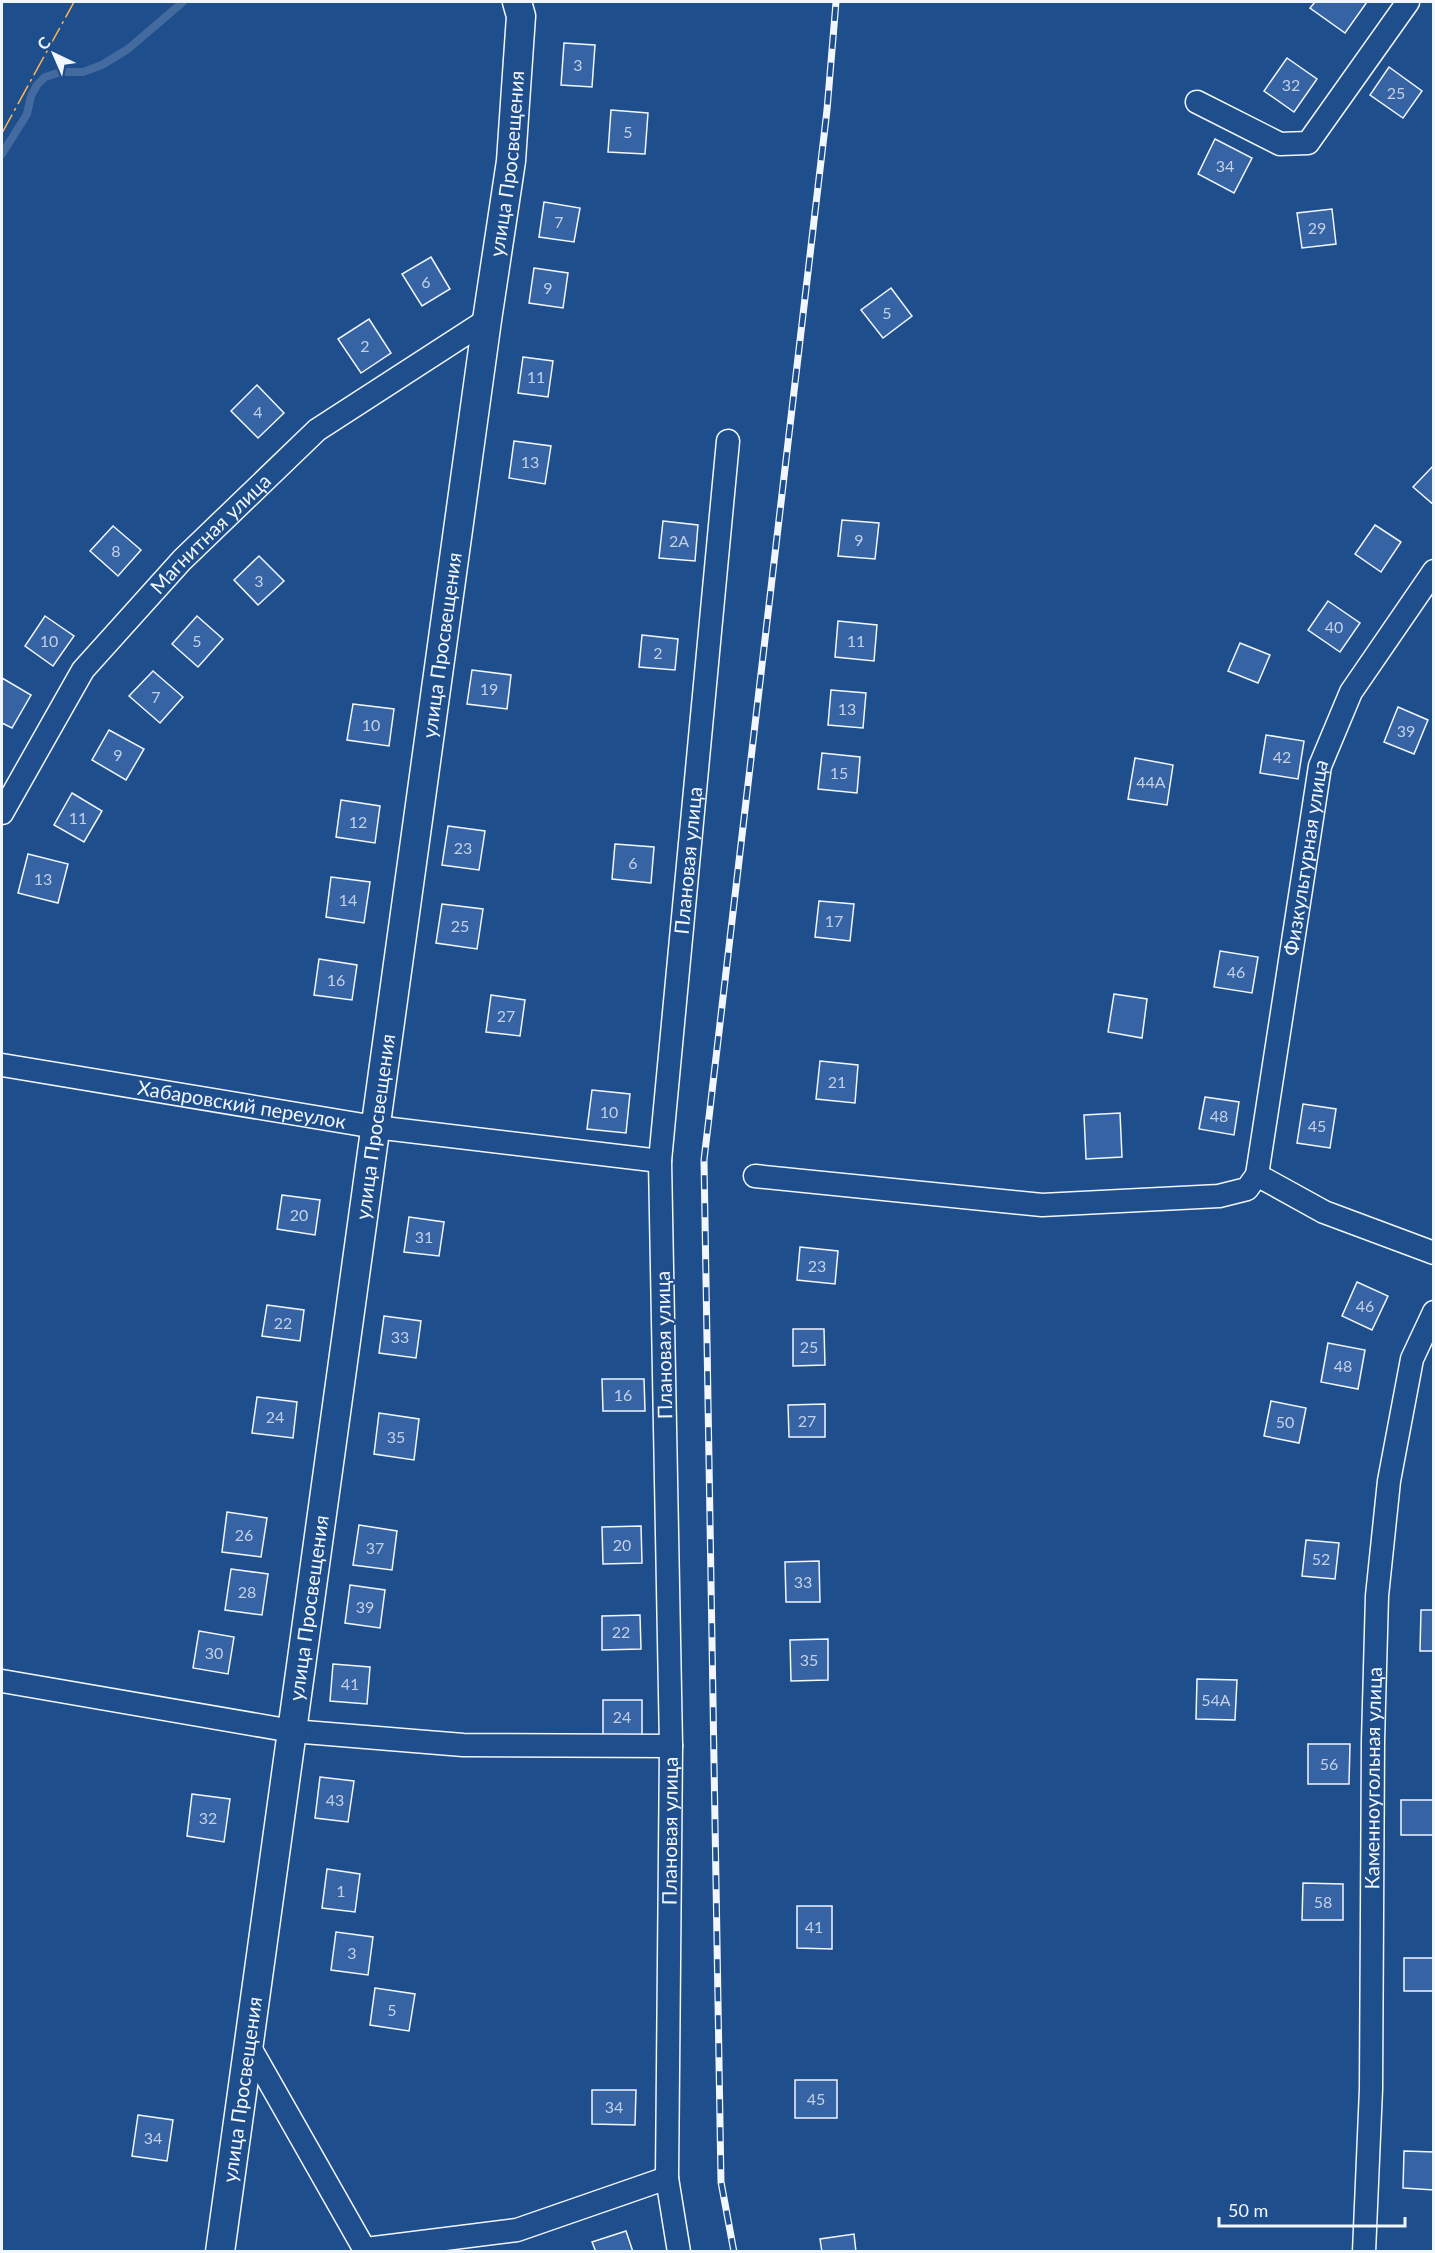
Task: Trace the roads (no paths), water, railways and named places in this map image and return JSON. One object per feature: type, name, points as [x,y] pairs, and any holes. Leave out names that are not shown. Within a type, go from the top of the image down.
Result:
[{"type":"street","name":"улица Просвещения","points":[[220,2252],[487,320],[511,161],[520,16],[517,2]]},
{"type":"street","points":[[1197,102],[1280,144],[1308,143],[1408,2]]},
{"type":"street","name":"Магнитная улица","points":[[2,813],[83,670],[182,560],[317,430],[487,320]]},
{"type":"street","name":"Плановая улица","points":[[679,2252],[667,2178],[671,1746],[660,1161],[728,441]]},
{"type":"street","name":"Физкультурная улица","points":[[1257,1175],[1320,766],[1351,692],[1434,571]]},
{"type":"street","name":"Хабаровский переулок","points":[[2,1065],[375,1127],[660,1161]]},
{"type":"street","points":[[755,1176],[1042,1205],[1219,1196],[1247,1189],[1257,1175],[1324,1212],[1434,1254]]},
{"type":"street","name":"Каменноугольная улица","points":[[1364,2252],[1371,2089],[1373,1753],[1377,1596],[1389,1481],[1410,1370],[1434,1312]]},
{"type":"street","points":[[2,1681],[292,1731],[462,1745],[671,1746]]},
{"type":"street","points":[[249,2046],[366,2250],[517,2230],[667,2178]]},
{"type":"waterway","points":[[2,154],[27,114],[31,96],[37,85],[45,77],[61,72],[83,72],[102,65],[128,49],[183,2]]},
{"type":"railway","points":[[734,2252],[721,2182],[704,1160],[827,110],[836,2]]}]
